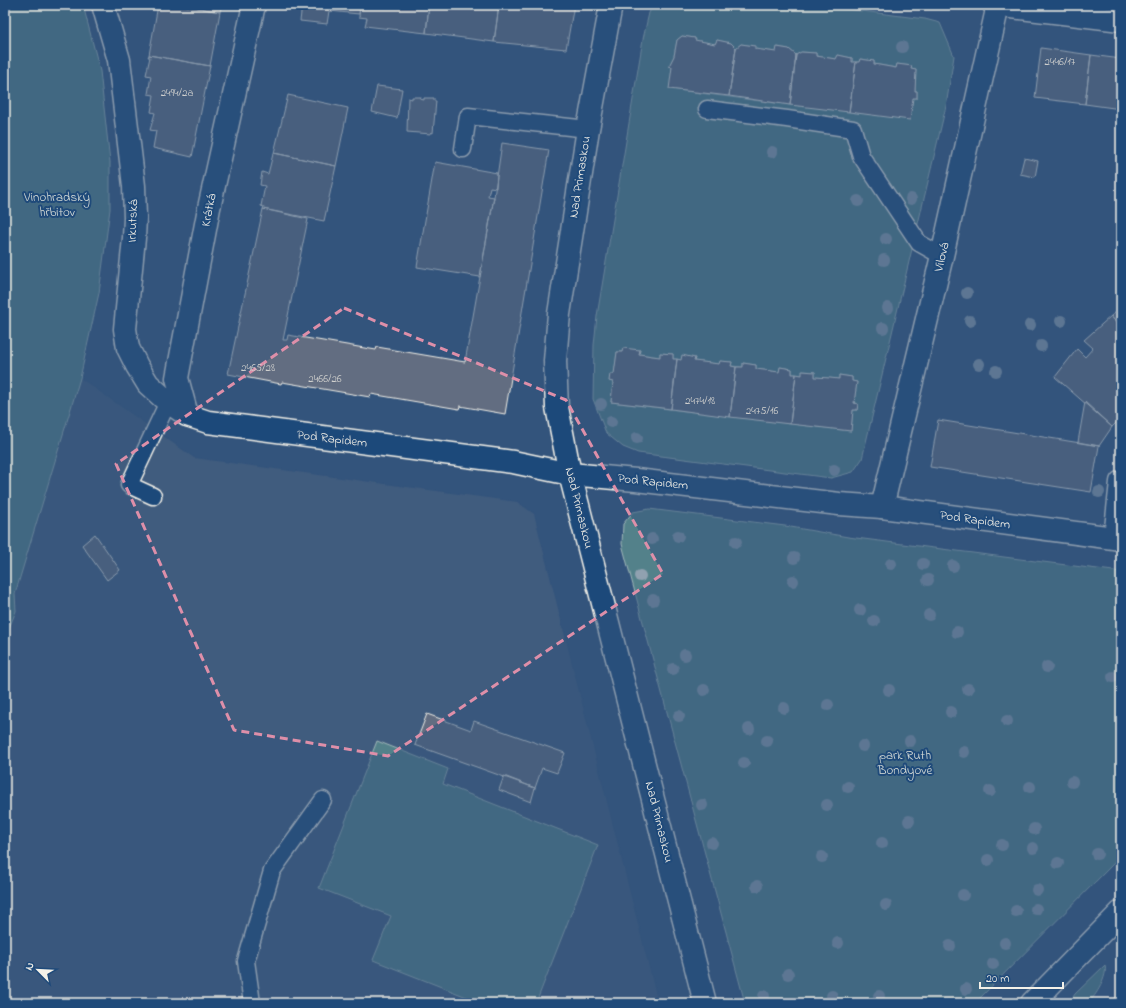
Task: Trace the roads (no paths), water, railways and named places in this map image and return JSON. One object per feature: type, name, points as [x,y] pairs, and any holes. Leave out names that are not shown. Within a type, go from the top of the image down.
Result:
[{"type":"street","name":"Irkutská","points":[[103,5],[119,60],[134,186],[134,238],[125,329],[128,348],[148,384],[168,402],[187,415]]},
{"type":"street","name":"Krátká","points":[[187,415],[177,378],[209,208],[254,5]]},
{"type":"street","name":"Nad Primaskou","points":[[611,5],[588,129],[559,314],[555,361],[557,407],[570,474],[705,1003]]},
{"type":"street","points":[[997,5],[1121,20]]},
{"type":"street","name":"Vilová","points":[[882,507],[942,256],[997,5]]},
{"type":"street","name":"Pod Rapidem","points":[[187,415],[208,422],[513,462],[570,474],[636,480],[839,504],[882,507],[1118,539]]},
{"type":"street","points":[[1118,539],[1121,482]]},
{"type":"street","points":[[1032,1003],[1121,912]]},
{"type":"lane","points":[[707,109],[853,129],[861,156],[919,243],[942,256]]},
{"type":"lane","points":[[463,149],[468,116],[588,129]]},
{"type":"lane","points":[[152,496],[129,485],[168,402]]},
{"type":"lane","points":[[252,1003],[246,960],[272,871],[323,800]]},
{"type":"park label","name":"Vinohradský hřbitov","points":[[57,204]]},
{"type":"park label","name":"park Ruth Bondyové","points":[[905,762]]}]
